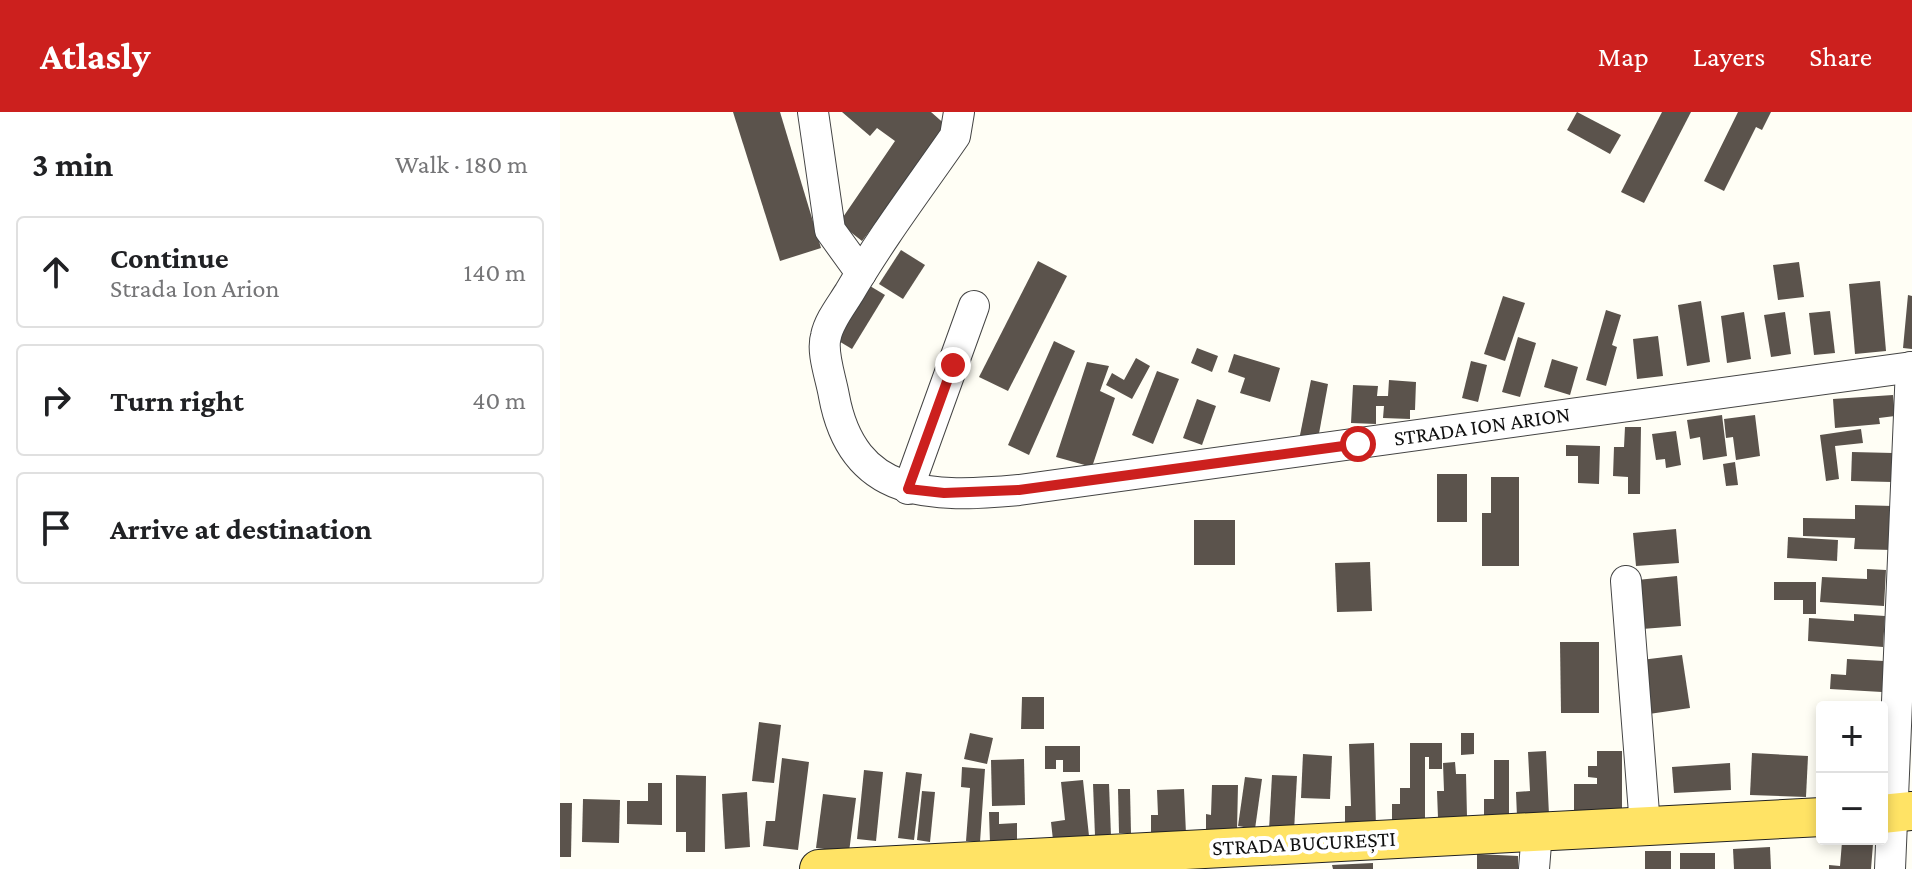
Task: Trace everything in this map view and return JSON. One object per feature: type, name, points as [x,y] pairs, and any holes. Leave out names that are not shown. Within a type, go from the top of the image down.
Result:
[{"type":"main road","name":"STRADA BUCUREȘTI","points":[[842,868],[1816,817]]},
{"type":"street","points":[[813,112],[830,230],[861,273]]},
{"type":"street","points":[[959,112],[955,136],[861,273],[825,338],[837,410],[854,451],[868,467],[888,481],[908,489],[974,306]]},
{"type":"street","points":[[1890,869],[1895,813],[1912,367]]},
{"type":"street","name":"STRADA ION ARION","points":[[908,489],[944,493],[1019,490],[1912,367]]},
{"type":"street","points":[[1626,581],[1645,826]]},
{"type":"street","points":[[1534,869],[1537,831]]},
{"type":"building","points":[[733,112],[780,112],[821,248],[780,261]]},
{"type":"building","points":[[842,112],[931,112],[948,127],[862,241],[839,223],[895,141],[877,128],[870,136]]},
{"type":"building","points":[[1577,112],[1621,135],[1610,154],[1567,130]]},
{"type":"building","points":[[1662,112],[1691,112],[1644,203],[1621,192]]},
{"type":"building","points":[[1738,112],[1771,112],[1762,130],[1756,127],[1724,191],[1704,181]]},
{"type":"building","points":[[901,250],[925,265],[903,299],[879,284]]},
{"type":"building","points":[[1038,261],[1067,276],[1008,391],[979,377]]},
{"type":"building","points":[[1799,262],[1804,297],[1778,300],[1773,265]]},
{"type":"building","points":[[1880,281],[1886,351],[1855,354],[1849,284]]},
{"type":"building","points":[[870,286],[885,295],[852,349],[837,340]]},
{"type":"building","points":[[1908,295],[1912,296],[1912,349],[1903,348]]},
{"type":"building","points":[[1503,296],[1525,303],[1505,361],[1484,354]]},
{"type":"building","points":[[1701,301],[1710,362],[1687,366],[1678,305]]},
{"type":"building","points":[[1606,310],[1621,315],[1612,345],[1617,347],[1606,386],[1586,380]]},
{"type":"building","points":[[1830,311],[1835,353],[1814,355],[1809,313]]},
{"type":"building","points":[[1744,312],[1751,359],[1727,363],[1721,316]]},
{"type":"building","points":[[1785,312],[1791,354],[1771,357],[1764,315]]},
{"type":"building","points":[[1658,336],[1663,376],[1637,379],[1633,339]]},
{"type":"building","points":[[1518,337],[1536,343],[1520,397],[1502,392]]},
{"type":"building","points":[[1054,341],[1075,351],[1029,455],[1008,445]]},
{"type":"building","points":[[1197,348],[1218,356],[1212,372],[1191,363]]},
{"type":"building","points":[[1234,354],[1280,368],[1270,402],[1240,393],[1245,378],[1228,372]]},
{"type":"building","points":[[1136,358],[1150,366],[1132,399],[1106,385],[1112,373],[1124,380]]},
{"type":"building","points":[[1552,359],[1578,367],[1570,395],[1544,387]]},
{"type":"building","points":[[1471,361],[1487,365],[1478,402],[1462,398]]},
{"type":"building","points":[[1087,362],[1109,366],[1100,391],[1115,398],[1092,467],[1056,457]]},
{"type":"building","points":[[1157,371],[1179,379],[1153,444],[1132,435]]},
{"type":"building","points":[[1311,380],[1328,384],[1318,439],[1300,435]]},
{"type":"building","points":[[1389,380],[1416,382],[1415,410],[1410,410],[1410,419],[1383,418],[1384,406],[1376,406],[1376,424],[1351,423],[1353,385],[1378,386],[1377,396],[1388,396]]},
{"type":"building","points":[[1893,395],[1895,416],[1879,418],[1880,424],[1835,428],[1833,399]]},
{"type":"building","points":[[1197,399],[1216,406],[1202,445],[1183,438]]},
{"type":"building","points":[[1722,415],[1727,456],[1703,460],[1700,437],[1690,439],[1687,420]]},
{"type":"building","points":[[1755,415],[1760,456],[1736,460],[1733,437],[1726,438],[1724,419]]},
{"type":"building","points":[[1625,427],[1641,427],[1640,494],[1628,494],[1628,477],[1613,476],[1614,447],[1624,447]]},
{"type":"building","points":[[1861,429],[1863,443],[1835,446],[1839,479],[1826,481],[1820,435]]},
{"type":"building","points":[[1676,431],[1681,465],[1666,468],[1665,459],[1656,460],[1652,434]]},
{"type":"building","points":[[1566,445],[1600,446],[1599,484],[1578,483],[1578,456],[1566,456]]},
{"type":"building","points":[[1852,452],[1893,453],[1892,482],[1851,481]]},
{"type":"building","points":[[1735,462],[1738,485],[1726,486],[1723,464]]},
{"type":"building","points":[[1437,474],[1467,474],[1467,522],[1437,522]]},
{"type":"building","points":[[1491,477],[1519,477],[1519,566],[1482,566],[1482,513],[1491,513]]},
{"type":"building","points":[[1855,505],[1893,506],[1892,550],[1854,549],[1855,538],[1803,536],[1803,518],[1855,519]]},
{"type":"building","points":[[1194,520],[1235,520],[1235,565],[1194,565]]},
{"type":"building","points":[[1676,529],[1679,563],[1636,566],[1633,533]]},
{"type":"building","points":[[1788,537],[1838,540],[1837,561],[1787,558]]},
{"type":"building","points":[[1370,562],[1372,611],[1337,612],[1335,563]]},
{"type":"building","points":[[1867,569],[1886,570],[1884,606],[1820,602],[1822,577],[1867,579]]},
{"type":"building","points":[[1677,576],[1681,626],[1642,629],[1637,580]]},
{"type":"building","points":[[1774,582],[1816,582],[1816,614],[1803,614],[1803,600],[1774,600]]},
{"type":"building","points":[[1854,614],[1885,616],[1883,647],[1808,641],[1809,618],[1854,621]]},
{"type":"building","points":[[1560,642],[1599,642],[1599,713],[1561,713]]},
{"type":"building","points":[[1682,655],[1690,708],[1649,714],[1641,660]]},
{"type":"building","points":[[1847,659],[1884,661],[1882,692],[1830,689],[1831,674],[1846,675]]},
{"type":"building","points":[[1022,697],[1044,697],[1044,729],[1021,729]]},
{"type":"building","points":[[759,722],[781,725],[774,783],[752,781]]},
{"type":"building","points":[[970,733],[993,738],[987,764],[964,759]]},
{"type":"building","points":[[1461,733],[1474,733],[1474,754],[1461,755]]},
{"type":"building","points":[[1374,743],[1376,828],[1345,829],[1345,806],[1351,806],[1349,744]]},
{"type":"building","points":[[1410,743],[1442,743],[1442,769],[1429,769],[1429,757],[1425,757],[1425,821],[1392,821],[1392,804],[1400,804],[1400,788],[1410,788]]},
{"type":"building","points":[[1045,746],[1080,746],[1080,772],[1063,772],[1063,760],[1056,760],[1056,769],[1045,769]]},
{"type":"building","points":[[1546,751],[1549,815],[1517,817],[1516,792],[1530,791],[1528,752]]},
{"type":"building","points":[[1597,751],[1622,751],[1622,814],[1574,813],[1574,784],[1597,784],[1597,778],[1588,777],[1588,766],[1597,766]]},
{"type":"building","points":[[1752,753],[1808,756],[1806,797],[1750,795]]},
{"type":"building","points":[[1303,754],[1332,756],[1330,799],[1301,798]]},
{"type":"building","points":[[782,758],[809,762],[798,850],[763,846],[766,821],[775,821]]},
{"type":"building","points":[[1024,759],[1025,805],[992,806],[991,760]]},
{"type":"building","points":[[1494,760],[1509,760],[1509,818],[1484,818],[1484,799],[1494,799]]},
{"type":"building","points":[[1455,762],[1456,774],[1466,774],[1467,817],[1438,818],[1437,791],[1444,791],[1443,763]]},
{"type":"building","points":[[1730,763],[1731,790],[1674,793],[1672,767]]},
{"type":"building","points":[[962,767],[985,769],[980,842],[966,841],[970,788],[961,787]]},
{"type":"building","points":[[864,770],[883,772],[876,841],[857,839]]},
{"type":"building","points":[[906,772],[922,774],[914,840],[898,838]]},
{"type":"building","points":[[676,775],[706,776],[705,852],[686,852],[686,832],[676,832]]},
{"type":"building","points":[[1272,775],[1297,776],[1294,831],[1269,830]]},
{"type":"building","points":[[1245,777],[1262,779],[1255,829],[1238,826]]},
{"type":"building","points":[[1083,780],[1089,836],[1053,840],[1051,822],[1065,820],[1061,782]]},
{"type":"building","points":[[648,783],[662,783],[662,825],[627,824],[627,801],[648,801]]},
{"type":"building","points":[[1093,784],[1109,784],[1111,836],[1095,836]]},
{"type":"building","points":[[1212,785],[1238,785],[1237,831],[1206,830],[1206,814],[1211,815]]},
{"type":"building","points":[[1118,789],[1130,789],[1131,833],[1119,833]]},
{"type":"building","points":[[1184,789],[1186,834],[1151,835],[1151,815],[1158,815],[1157,790]]},
{"type":"building","points":[[922,791],[935,792],[930,842],[917,840]]},
{"type":"building","points":[[747,792],[750,847],[725,849],[722,794]]},
{"type":"building","points":[[823,794],[856,798],[849,852],[816,848]]},
{"type":"building","points":[[583,799],[620,800],[619,843],[582,842]]},
{"type":"building","points":[[560,803],[572,803],[571,857],[560,857]]},
{"type":"building","points":[[989,812],[999,812],[999,824],[1017,823],[1017,842],[990,843]]},
{"type":"building","points":[[1842,845],[1873,845],[1871,869],[1829,869],[1829,865],[1840,866]]},
{"type":"building","points":[[1770,847],[1771,869],[1734,869],[1733,849]]},
{"type":"building","points":[[1645,851],[1671,851],[1671,869],[1645,869]]},
{"type":"building","points":[[1680,853],[1715,853],[1715,869],[1680,869]]},
{"type":"building","points":[[1477,854],[1518,856],[1518,869],[1477,869]]},
{"type":"building","points":[[1373,863],[1373,869],[1333,869],[1332,865]]},
{"type":"route","points":[[953,365],[908,489],[944,493],[1019,490],[1358,444]]}]
